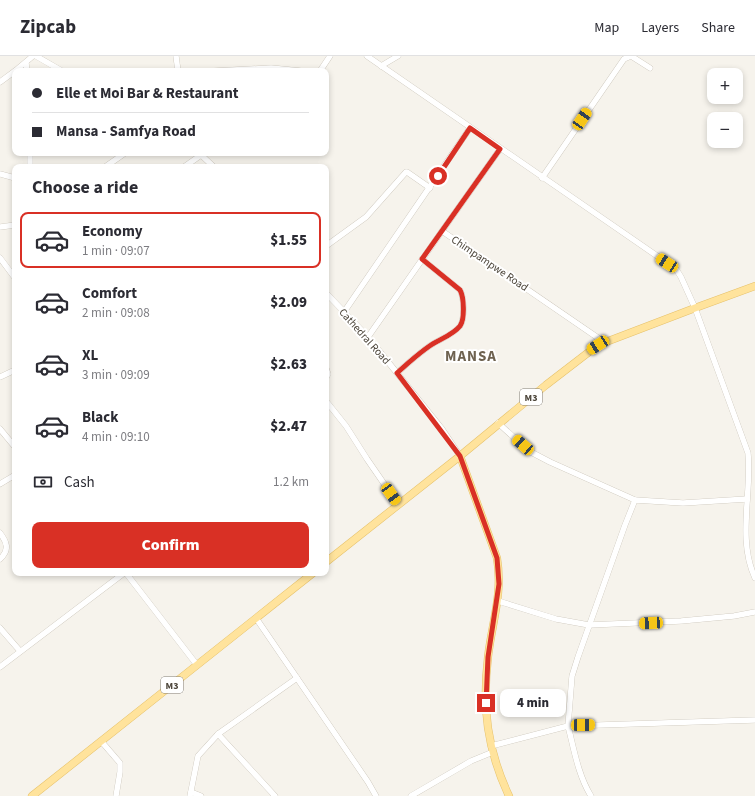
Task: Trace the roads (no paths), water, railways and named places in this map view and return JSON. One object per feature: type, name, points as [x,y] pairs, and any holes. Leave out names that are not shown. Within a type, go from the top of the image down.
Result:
[{"type":"main road","name":"M3","points":[[329,560],[460,456],[498,423],[590,350],[604,342],[755,286]]},
{"type":"main road","points":[[460,456],[497,558],[499,584],[498,602],[488,657],[486,718],[492,749],[509,796]]},
{"type":"main road","name":"M3","points":[[32,796],[309,576]]},
{"type":"street","points":[[19,68],[34,56],[56,68]]},
{"type":"street","points":[[176,56],[178,68]]},
{"type":"street","points":[[322,68],[330,56]]},
{"type":"street","points":[[367,56],[676,270],[682,277],[695,308],[748,453],[748,561],[755,578]]},
{"type":"street","points":[[381,66],[398,56]]},
{"type":"street","points":[[542,178],[624,59],[631,56],[635,57],[650,68]]},
{"type":"street","points":[[26,63],[27,68]]},
{"type":"street","points":[[0,82],[12,73]]},
{"type":"street","points":[[344,312],[470,128]]},
{"type":"street","points":[[442,231],[500,149]]},
{"type":"street","points":[[109,164],[121,156]]},
{"type":"street","points":[[188,164],[198,156]]},
{"type":"street","points":[[202,156],[211,164]]},
{"type":"street","points":[[329,244],[366,217],[406,172],[430,188]]},
{"type":"street","points":[[0,174],[12,177]]},
{"type":"street","points":[[0,227],[12,225]]},
{"type":"street","name":"Chimpampwe Road","points":[[368,337],[442,231],[604,342]]},
{"type":"street","points":[[0,258],[12,274]]},
{"type":"street","points":[[397,373],[431,345],[459,327],[462,321],[463,296],[460,290],[422,259]]},
{"type":"street","name":"Cathedral Road","points":[[329,296],[368,337],[460,456]]},
{"type":"street","points":[[0,376],[12,371]]},
{"type":"street","points":[[329,405],[346,426],[398,504]]},
{"type":"street","points":[[498,423],[529,451],[635,500],[683,503],[747,499]]},
{"type":"street","points":[[0,429],[12,443]]},
{"type":"street","points":[[0,484],[12,477]]},
{"type":"street","points":[[591,796],[578,766],[568,726],[572,676],[635,500]]},
{"type":"street","points":[[0,533],[7,542],[8,547],[0,559]]},
{"type":"street","points":[[0,667],[121,576]]},
{"type":"street","points":[[127,576],[197,665]]},
{"type":"street","points":[[498,602],[556,618],[589,625],[681,621],[755,612]]},
{"type":"street","points":[[256,618],[376,796]]},
{"type":"street","points":[[0,628],[20,651]]},
{"type":"street","points":[[201,796],[191,794],[198,756],[218,734],[297,678]]},
{"type":"street","points":[[411,796],[492,749],[568,726],[755,720]]},
{"type":"street","points":[[218,734],[274,796]]},
{"type":"street","points":[[102,741],[120,763],[116,796]]},
{"type":"district","name":"MANSA","points":[[471,356]]}]
